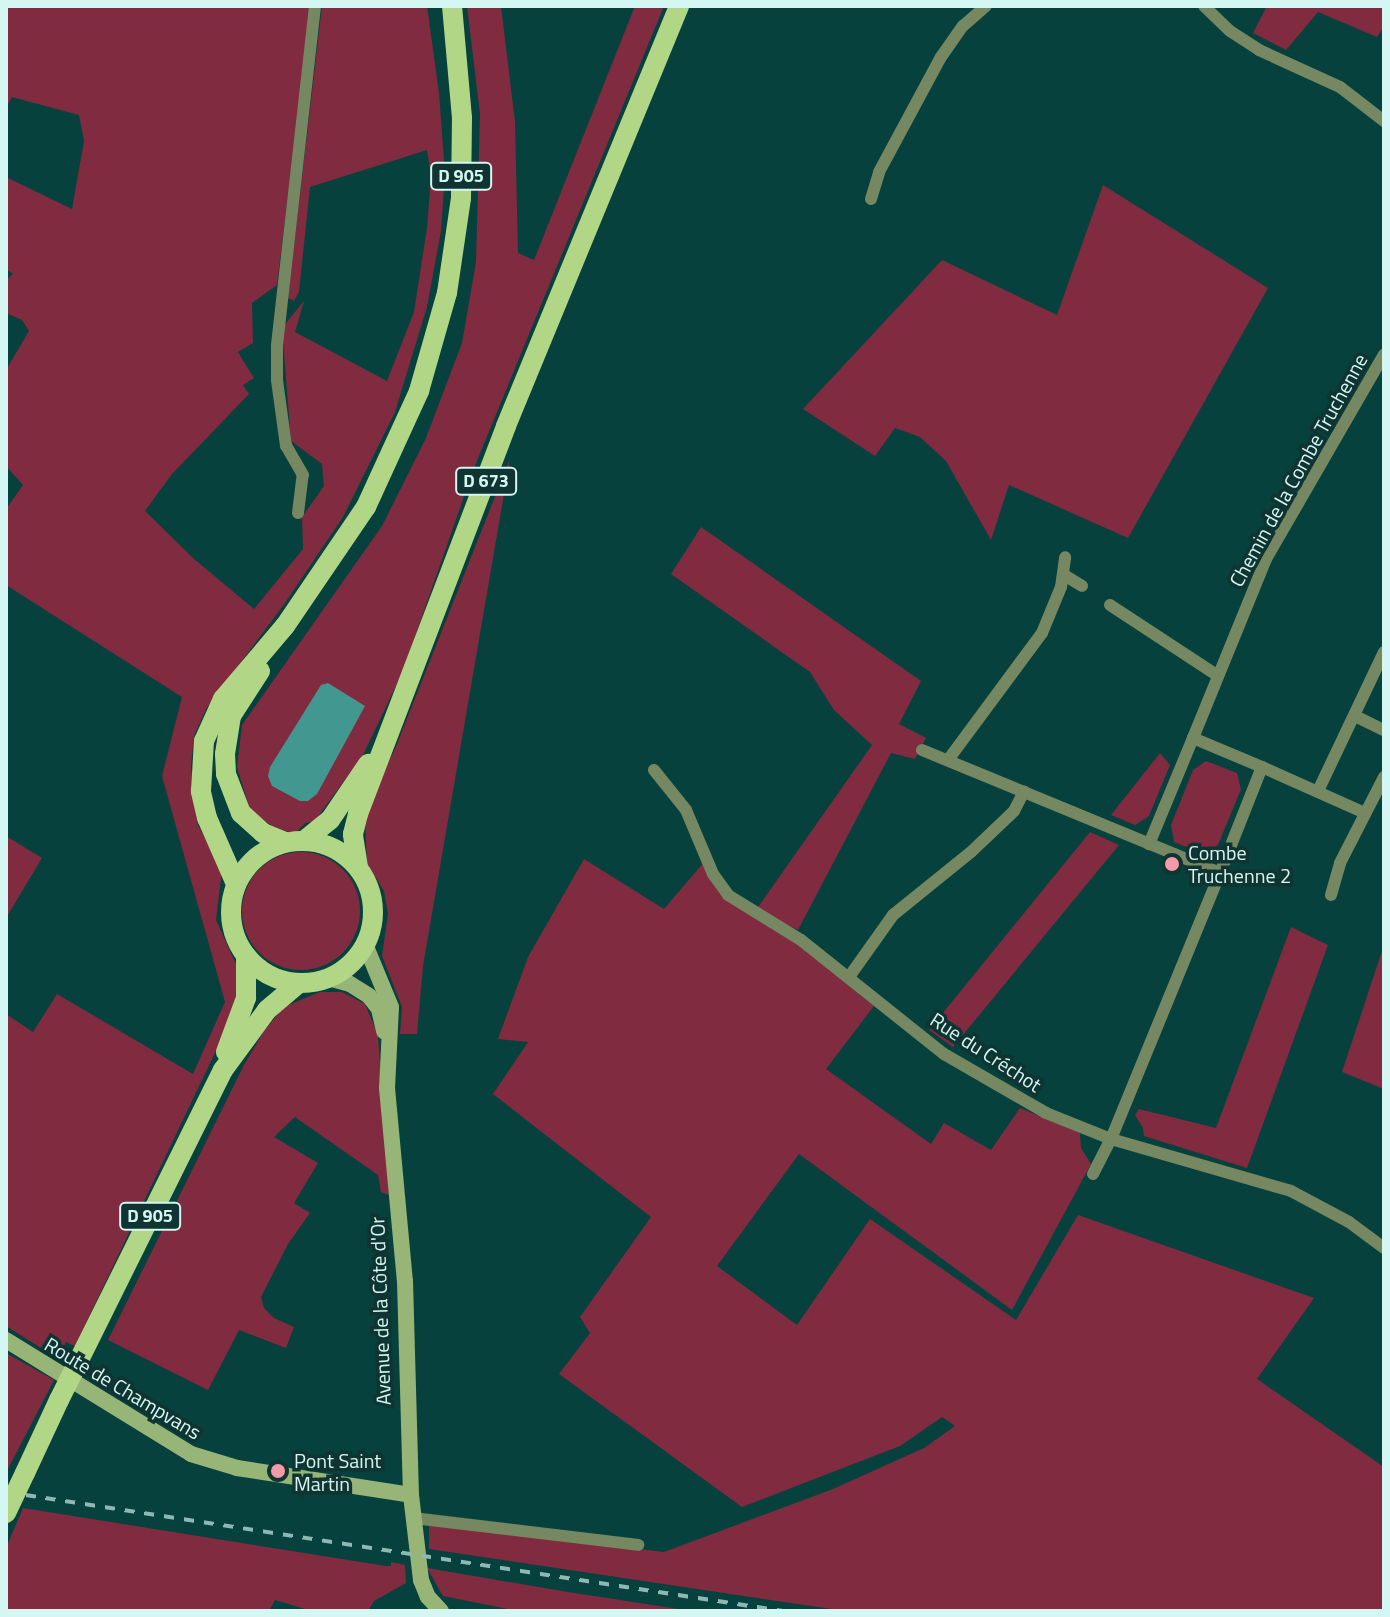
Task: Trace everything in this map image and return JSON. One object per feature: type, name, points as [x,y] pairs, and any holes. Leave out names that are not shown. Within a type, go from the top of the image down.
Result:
[{"type":"main road","name":"D 905","points":[[236,884],[207,818],[201,791],[202,750],[209,724],[223,699],[285,626],[342,546],[378,484],[401,437],[434,343],[447,293],[461,198],[462,118],[452,6]]},
{"type":"main road","name":"D 673","points":[[358,867],[354,824],[506,426],[679,6]]},
{"type":"main road","name":"D 905","points":[[285,626],[277,646],[231,716],[225,754],[229,787],[241,813],[263,833],[295,841]]},
{"type":"main road","name":"D 673","points":[[295,841],[330,820],[391,727]]},
{"type":"main road","points":[[295,841],[334,848],[358,867],[369,888],[373,911],[365,944],[353,961],[328,978],[299,983],[264,972],[246,956],[238,943],[230,914],[236,884],[252,861],[295,841]]},
{"type":"main road","name":"Avenue de la Côte d'Or","points":[[365,944],[391,1007],[387,1088],[405,1281],[411,1495],[418,1569],[423,1589],[441,1611]]},
{"type":"main road","name":"D 905","points":[[223,1070],[227,1048],[246,998],[246,956]]},
{"type":"main road","name":"Avenue de la Côte d'Or","points":[[328,978],[360,989],[374,1002],[388,1052]]},
{"type":"main road","name":"D 905","points":[[6,1513],[223,1070],[267,1010],[299,983]]},
{"type":"main road","name":"Route de Champvans","points":[[6,1340],[191,1454],[237,1468],[411,1495]]},
{"type":"street","points":[[298,513],[303,475],[286,446],[277,380],[277,345],[315,6]]},
{"type":"street","points":[[871,199],[879,172],[941,57],[963,26],[986,6]]},
{"type":"street","points":[[1204,6],[1230,31],[1250,44],[1340,87],[1384,121]]},
{"type":"street","name":"Chemin de la Combe Truchenne","points":[[1149,844],[1266,559],[1384,355]]},
{"type":"street","points":[[948,760],[968,729],[1034,647],[1050,619],[1064,575],[1065,557]]},
{"type":"street","points":[[1064,575],[1082,586]]},
{"type":"street","points":[[1110,605],[1218,676]]},
{"type":"street","points":[[1318,791],[1384,652]]},
{"type":"street","points":[[1355,716],[1384,730]]},
{"type":"street","points":[[1193,738],[1365,813]]},
{"type":"street","points":[[922,750],[1220,873]]},
{"type":"street","points":[[1093,1174],[1111,1139],[1262,767]]},
{"type":"street","name":"Rue du Créchot","points":[[654,770],[686,810],[713,874],[728,895],[801,940],[944,1054],[1004,1092],[1111,1139],[1291,1191],[1349,1222],[1384,1248]]},
{"type":"street","points":[[1331,895],[1340,863],[1384,777]]},
{"type":"street","points":[[849,977],[893,915],[971,852],[1014,811],[1024,791]]},
{"type":"street","points":[[413,1518],[638,1545]]},
{"type":"shaded area","points":[[6,6],[311,6],[277,285],[252,303],[253,343],[238,352],[254,378],[243,385],[249,394],[172,474],[145,511],[193,558],[254,609],[303,549],[302,517],[324,486],[322,464],[291,441],[282,328],[304,301],[295,332],[387,381],[414,312],[427,228],[431,176],[427,150],[310,187],[299,292],[294,301],[288,298],[322,6],[427,6],[439,93],[445,174],[441,231],[427,307],[395,412],[343,517],[285,603],[206,709],[194,736],[191,766],[198,825],[222,870],[216,920],[238,969],[239,993],[233,1015],[75,1346],[66,1342],[57,1358],[6,1326],[6,1014],[33,1032],[57,994],[193,1074],[225,1002],[162,776],[182,697],[6,585],[6,509],[23,485],[6,466],[6,370],[29,331],[22,320],[6,313],[6,280],[13,274],[6,269],[6,177],[72,209],[84,141],[79,115],[12,97],[6,108]]},
{"type":"shaded area","points":[[467,6],[501,6],[515,122],[518,253],[534,260],[635,6],[664,6],[474,468],[403,671],[363,755],[314,822],[305,823],[295,834],[272,826],[250,810],[237,767],[242,725],[382,526],[426,438],[462,343],[476,262],[480,114]]},
{"type":"shaded area","points":[[1267,6],[1384,6],[1384,26],[1377,37],[1318,12],[1286,50],[1253,33]]},
{"type":"shaded area","points":[[1103,185],[1268,288],[1128,538],[1009,485],[991,540],[946,461],[920,437],[895,428],[875,456],[803,409],[942,260],[1057,315]]},
{"type":"shaded area","points":[[510,459],[423,966],[417,1034],[400,1034],[402,1007],[382,956],[388,914],[384,891],[367,863],[365,822],[373,793],[395,749]]},
{"type":"shaded area","points":[[701,527],[921,681],[899,724],[926,738],[915,759],[891,753],[798,930],[756,910],[872,745],[834,710],[810,672],[671,574]]},
{"type":"shaded area","points":[[1160,753],[1170,765],[1149,816],[1135,825],[1111,815]]},
{"type":"shaded area","points":[[1206,761],[1237,773],[1241,789],[1218,845],[1204,854],[1174,842],[1171,825],[1193,770]]},
{"type":"shaded area","points":[[1090,832],[1119,845],[953,1047],[929,1030]]},
{"type":"shaded area","points":[[6,836],[42,858],[6,918]]},
{"type":"shaded area","points":[[301,852],[324,856],[343,869],[356,888],[360,911],[356,934],[343,953],[324,966],[301,970],[278,966],[259,953],[246,934],[242,911],[246,888],[259,869],[278,856]]},
{"type":"shaded area","points":[[584,859],[664,909],[705,861],[712,875],[874,1006],[826,1069],[931,1144],[944,1123],[991,1150],[1020,1108],[1080,1133],[1081,1148],[1091,1164],[1012,1310],[799,1154],[717,1266],[797,1325],[870,1219],[1016,1320],[1078,1215],[1314,1298],[1257,1379],[1384,1467],[1383,1611],[845,1611],[429,1549],[429,1524],[664,1552],[833,1489],[924,1448],[955,1426],[942,1417],[900,1446],[742,1507],[559,1374],[590,1333],[580,1317],[651,1217],[493,1094],[528,1042],[498,1039],[528,957]]},
{"type":"shaded area","points":[[1291,927],[1328,945],[1247,1168],[1144,1136],[1135,1115],[1139,1109],[1216,1128]]},
{"type":"shaded area","points":[[1384,945],[1384,1089],[1342,1072]]},
{"type":"shaded area","points":[[320,992],[342,992],[365,1004],[378,1035],[389,1195],[381,1192],[378,1175],[295,1117],[274,1137],[318,1163],[294,1203],[310,1213],[288,1244],[261,1297],[264,1308],[274,1318],[294,1327],[286,1348],[239,1330],[208,1390],[108,1340],[244,1065],[264,1031],[284,1007]]},
{"type":"shaded area","points":[[6,1353],[54,1380],[6,1473]]},
{"type":"shaded area","points":[[23,1508],[386,1566],[391,1566],[391,1562],[405,1565],[406,1583],[374,1601],[368,1611],[312,1611],[275,1600],[269,1611],[6,1611],[6,1548]]},
{"type":"shaded area","points":[[427,1568],[692,1611],[517,1611],[443,1596]]},
{"type":"water","points":[[328,683],[365,706],[317,794],[308,801],[300,801],[272,786],[268,776],[270,767],[321,685]]},
{"type":"railway","points":[[6,1492],[783,1611]]},
{"type":"place","name":"Combe Truchenne 2","points":[[1172,864]]},
{"type":"place","name":"Pont Saint Martin","points":[[278,1471]]}]
